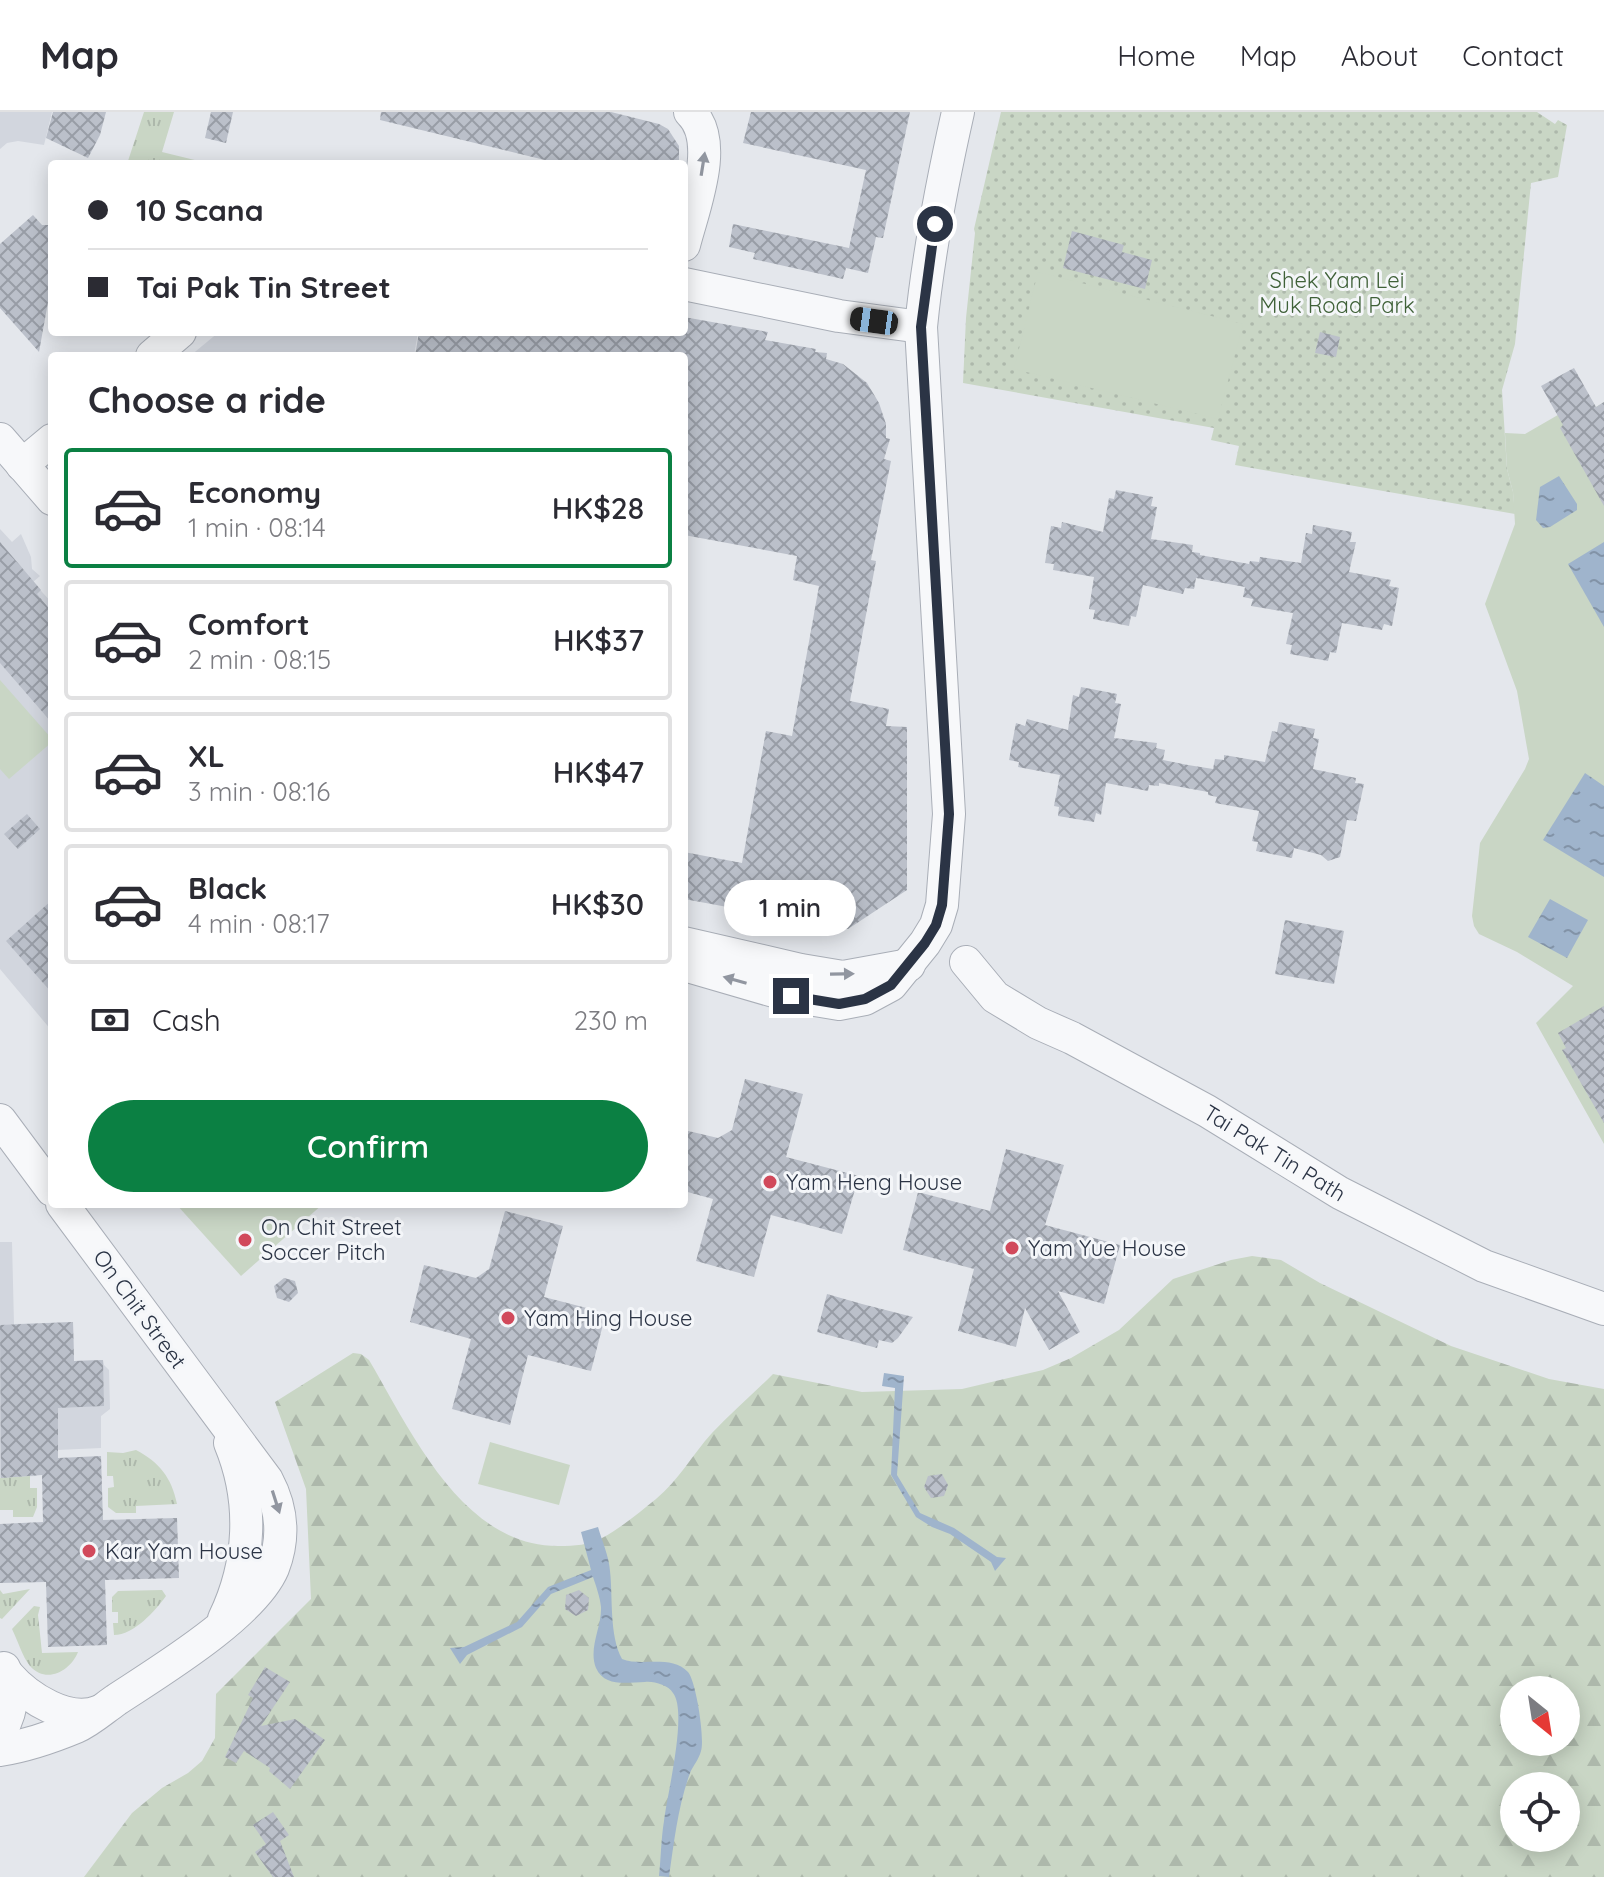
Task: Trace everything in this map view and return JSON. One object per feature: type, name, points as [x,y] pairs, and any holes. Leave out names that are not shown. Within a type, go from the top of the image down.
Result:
[{"type":"street","points":[[688,227],[705,147],[702,131],[690,112]]},
{"type":"street","points":[[688,966],[791,996],[839,1004],[865,999],[891,985],[936,925],[942,905],[949,814],[921,327],[937,210],[958,112]]},
{"type":"street","points":[[688,285],[839,316],[921,327]]},
{"type":"street","points":[[157,352],[175,336]]},
{"type":"street","points":[[0,439],[48,494]]},
{"type":"street","points":[[22,465],[48,443]]},
{"type":"street","points":[[688,944],[843,977],[909,965]]},
{"type":"street","name":"Tai Pak Tin Path","points":[[966,962],[995,997],[1038,1023],[1207,1111],[1340,1193],[1484,1266],[1604,1309]]},
{"type":"street","points":[[0,1120],[48,1185]]},
{"type":"street","name":"On Chit Street","points":[[0,1750],[78,1726],[220,1627],[256,1594],[269,1575],[278,1550],[281,1527],[279,1504],[267,1480],[65,1208]]},
{"type":"street","points":[[4,1668],[35,1701],[54,1708],[95,1714],[102,1709]]},
{"type":"street","points":[[0,1733],[10,1714],[12,1694],[4,1668]]},
{"type":"shaded area","points":[[0,112],[52,112],[44,145],[18,141],[7,143],[0,149]]},
{"type":"shaded area","points":[[214,336],[417,336],[415,352],[195,352]]},
{"type":"shaded area","points":[[0,529],[12,542],[21,534],[31,557],[32,569],[40,576],[33,582],[48,599],[48,1026],[0,969]]},
{"type":"shaded area","points":[[0,1242],[12,1242],[14,1324],[73,1322],[74,1361],[103,1360],[109,1370],[110,1409],[101,1416],[101,1448],[35,1451],[36,1476],[0,1478]]},
{"type":"green space","points":[[144,112],[174,112],[162,152],[195,160],[128,160]]},
{"type":"green space","name":"Shek Yam Lei Muk Road Park","points":[[1001,112],[1537,112],[1555,124],[1558,120],[1567,125],[1558,177],[1531,183],[1515,344],[1502,390],[1507,469],[1515,514],[1235,465],[1239,446],[1211,440],[1214,428],[963,383],[974,229]]},
{"type":"green space","points":[[1038,272],[1243,324],[1218,419],[1014,369]]},
{"type":"green space","points":[[1589,397],[1596,407],[1604,402],[1604,1144],[1536,1023],[1573,986],[1517,952],[1479,934],[1472,916],[1480,843],[1529,759],[1517,691],[1485,604],[1515,524],[1505,433],[1525,434]]},
{"type":"green space","points":[[0,680],[48,734],[48,745],[9,779],[0,769]]},
{"type":"green space","name":"On Chit Street Soccer Pitch","points":[[180,1208],[318,1208],[241,1276]]},
{"type":"green space","points":[[1252,1256],[1281,1260],[1320,1283],[1451,1346],[1549,1379],[1604,1389],[1604,1877],[84,1877],[132,1813],[202,1761],[215,1738],[216,1694],[311,1599],[306,1489],[275,1402],[353,1353],[369,1360],[422,1451],[468,1507],[495,1528],[526,1541],[576,1545],[609,1534],[656,1499],[672,1484],[712,1433],[773,1374],[862,1392],[962,1389],[1043,1370],[1071,1358],[1119,1330],[1173,1279]]},
{"type":"green space","points":[[490,1442],[570,1465],[559,1505],[478,1484]]},
{"type":"green space","points":[[136,1450],[163,1472],[172,1486],[177,1504],[136,1506],[136,1513],[116,1513],[108,1507],[108,1488],[114,1487],[113,1476],[107,1476],[107,1452]]},
{"type":"green space","points":[[30,1476],[30,1488],[37,1488],[37,1507],[33,1517],[13,1517],[13,1510],[0,1510],[0,1478]]},
{"type":"green space","points":[[30,1589],[0,1618],[0,1590],[3,1594]]},
{"type":"green space","points":[[162,1590],[166,1596],[150,1615],[129,1631],[114,1635],[113,1623],[118,1623],[118,1612],[112,1612],[112,1597],[118,1591]]},
{"type":"green space","points":[[34,1606],[40,1607],[42,1653],[78,1652],[75,1659],[58,1673],[44,1674],[30,1666],[12,1629]]},
{"type":"water","points":[[1559,476],[1577,504],[1577,510],[1543,528],[1536,520],[1540,487]]},
{"type":"water","points":[[1604,542],[1604,627],[1568,564]]},
{"type":"water","points":[[1585,773],[1604,786],[1604,877],[1543,840]]},
{"type":"water","points":[[1550,899],[1588,920],[1567,958],[1528,937]]},
{"type":"water","points":[[884,1373],[904,1376],[897,1475],[920,1513],[954,1528],[997,1557],[1006,1558],[995,1571],[991,1562],[950,1534],[916,1517],[891,1475],[895,1388],[882,1386]]},
{"type":"water","points":[[598,1527],[609,1565],[613,1627],[622,1659],[665,1662],[681,1667],[691,1677],[697,1698],[702,1745],[682,1798],[669,1877],[659,1876],[663,1828],[678,1735],[677,1703],[671,1690],[660,1684],[611,1681],[605,1679],[596,1668],[594,1645],[601,1607],[593,1577],[551,1594],[522,1627],[467,1655],[460,1664],[450,1648],[464,1647],[517,1622],[548,1587],[591,1570],[581,1532]]},
{"type":"building","points":[[53,112],[106,112],[100,135],[88,158],[46,138]]},
{"type":"building","points":[[211,112],[233,112],[226,143],[205,138]]},
{"type":"building","points":[[381,112],[611,112],[668,129],[679,146],[679,160],[545,160],[380,120]]},
{"type":"building","points":[[751,112],[910,112],[883,238],[876,237],[868,273],[846,268],[843,279],[753,259],[755,253],[729,247],[733,224],[849,248],[866,170],[743,143]]},
{"type":"building","points":[[33,215],[42,225],[48,225],[48,302],[39,352],[0,308],[0,244]]},
{"type":"building","points":[[1072,231],[1124,245],[1122,252],[1152,260],[1145,289],[1063,268]]},
{"type":"building","points":[[688,318],[768,332],[765,340],[827,353],[826,359],[843,364],[867,383],[879,403],[886,424],[886,438],[890,439],[884,459],[891,461],[871,560],[876,561],[850,701],[889,709],[886,726],[907,727],[907,890],[848,929],[688,900],[688,853],[742,863],[766,731],[792,736],[819,586],[793,580],[797,556],[688,536],[688,352],[416,352],[418,336],[688,336]]},
{"type":"building","points":[[1320,332],[1340,337],[1336,357],[1315,353]]},
{"type":"building","points":[[1574,368],[1596,407],[1604,402],[1604,506],[1560,428],[1563,425],[1541,386]]},
{"type":"building","points":[[1116,490],[1153,497],[1151,506],[1157,507],[1151,539],[1193,545],[1192,552],[1200,555],[1249,564],[1250,561],[1259,562],[1260,557],[1301,563],[1306,533],[1312,534],[1313,525],[1352,532],[1350,542],[1356,542],[1349,572],[1391,580],[1389,586],[1399,588],[1392,626],[1384,624],[1382,630],[1342,623],[1336,653],[1330,652],[1328,661],[1290,654],[1292,645],[1286,644],[1293,613],[1251,606],[1253,599],[1243,597],[1245,587],[1196,578],[1194,589],[1185,588],[1183,594],[1143,585],[1136,617],[1131,616],[1129,626],[1093,619],[1095,610],[1089,609],[1094,577],[1053,570],[1054,564],[1045,563],[1051,526],[1061,528],[1062,522],[1103,532],[1109,498],[1114,499]]},
{"type":"building","points":[[0,542],[41,590],[37,594],[48,607],[48,718],[0,663]]},
{"type":"building","points":[[1081,687],[1117,694],[1115,703],[1121,704],[1114,738],[1157,743],[1156,748],[1165,750],[1163,760],[1188,765],[1213,769],[1215,759],[1224,760],[1224,755],[1265,762],[1272,731],[1277,732],[1279,722],[1315,729],[1313,738],[1319,739],[1313,769],[1356,778],[1355,783],[1364,784],[1356,821],[1347,820],[1340,857],[1328,861],[1321,855],[1294,848],[1292,858],[1256,851],[1258,842],[1252,841],[1259,811],[1215,803],[1217,797],[1208,795],[1208,792],[1159,783],[1159,786],[1149,785],[1148,791],[1106,783],[1101,815],[1096,813],[1094,822],[1058,816],[1059,807],[1054,806],[1060,775],[1018,767],[1019,762],[1009,760],[1016,723],[1025,726],[1027,719],[1068,730],[1073,695],[1079,697]]},
{"type":"building","points":[[27,814],[40,829],[18,849],[4,834]]},
{"type":"building","points":[[48,904],[48,988],[6,941]]},
{"type":"building","points":[[1285,920],[1344,931],[1334,984],[1275,974]]},
{"type":"building","points":[[1604,1006],[1604,1123],[1562,1050],[1566,1048],[1558,1033]]},
{"type":"building","name":"Yam Heng House","points":[[745,1079],[803,1094],[786,1157],[859,1176],[842,1234],[771,1215],[754,1277],[696,1261],[713,1199],[688,1192],[688,1131],[718,1138],[732,1130]]},
{"type":"building","name":"Yam Yue House","points":[[1006,1149],[1064,1165],[1045,1225],[1120,1245],[1104,1304],[1058,1291],[1080,1332],[1049,1350],[1025,1308],[1016,1347],[958,1331],[974,1269],[903,1250],[918,1192],[990,1211]]},
{"type":"building","name":"Yam Hing House","points":[[505,1211],[563,1226],[544,1297],[606,1313],[591,1371],[528,1355],[510,1425],[452,1409],[471,1339],[410,1322],[424,1265],[476,1278],[489,1269]]},
{"type":"building","points":[[284,1278],[295,1281],[298,1293],[289,1302],[277,1298],[274,1286]]},
{"type":"building","points":[[827,1294],[913,1317],[898,1338],[892,1343],[879,1340],[877,1348],[817,1332]]},
{"type":"building","points":[[73,1322],[74,1361],[103,1360],[104,1406],[58,1408],[58,1458],[101,1456],[103,1520],[177,1518],[179,1578],[105,1580],[107,1645],[48,1647],[46,1582],[0,1583],[0,1524],[43,1522],[42,1475],[1,1478],[0,1325]]},
{"type":"building","points":[[942,1474],[948,1485],[944,1496],[931,1498],[924,1487],[928,1476]]},
{"type":"building","points":[[579,1590],[589,1598],[588,1610],[576,1616],[565,1609],[566,1595]]},
{"type":"building","points":[[265,1667],[290,1682],[261,1726],[295,1719],[325,1740],[290,1789],[269,1771],[270,1768],[244,1751],[236,1763],[225,1757],[253,1698],[248,1695]]},
{"type":"building","points":[[273,1812],[289,1835],[280,1841],[294,1877],[273,1877],[255,1852],[266,1844],[253,1825]]},
{"type":"place","name":"Yam Heng House","points":[[770,1182]]},
{"type":"place","name":"On Chit Street Soccer Pitch","points":[[245,1240]]},
{"type":"place","name":"Yam Yue House","points":[[1012,1248]]},
{"type":"place","name":"Yam Hing House","points":[[508,1318]]},
{"type":"place","name":"Kar Yam House","points":[[89,1551]]},
{"type":"route","points":[[791,996],[839,1004],[865,999],[891,985],[925,943],[936,925],[942,905],[949,814],[921,327],[935,224]]}]
